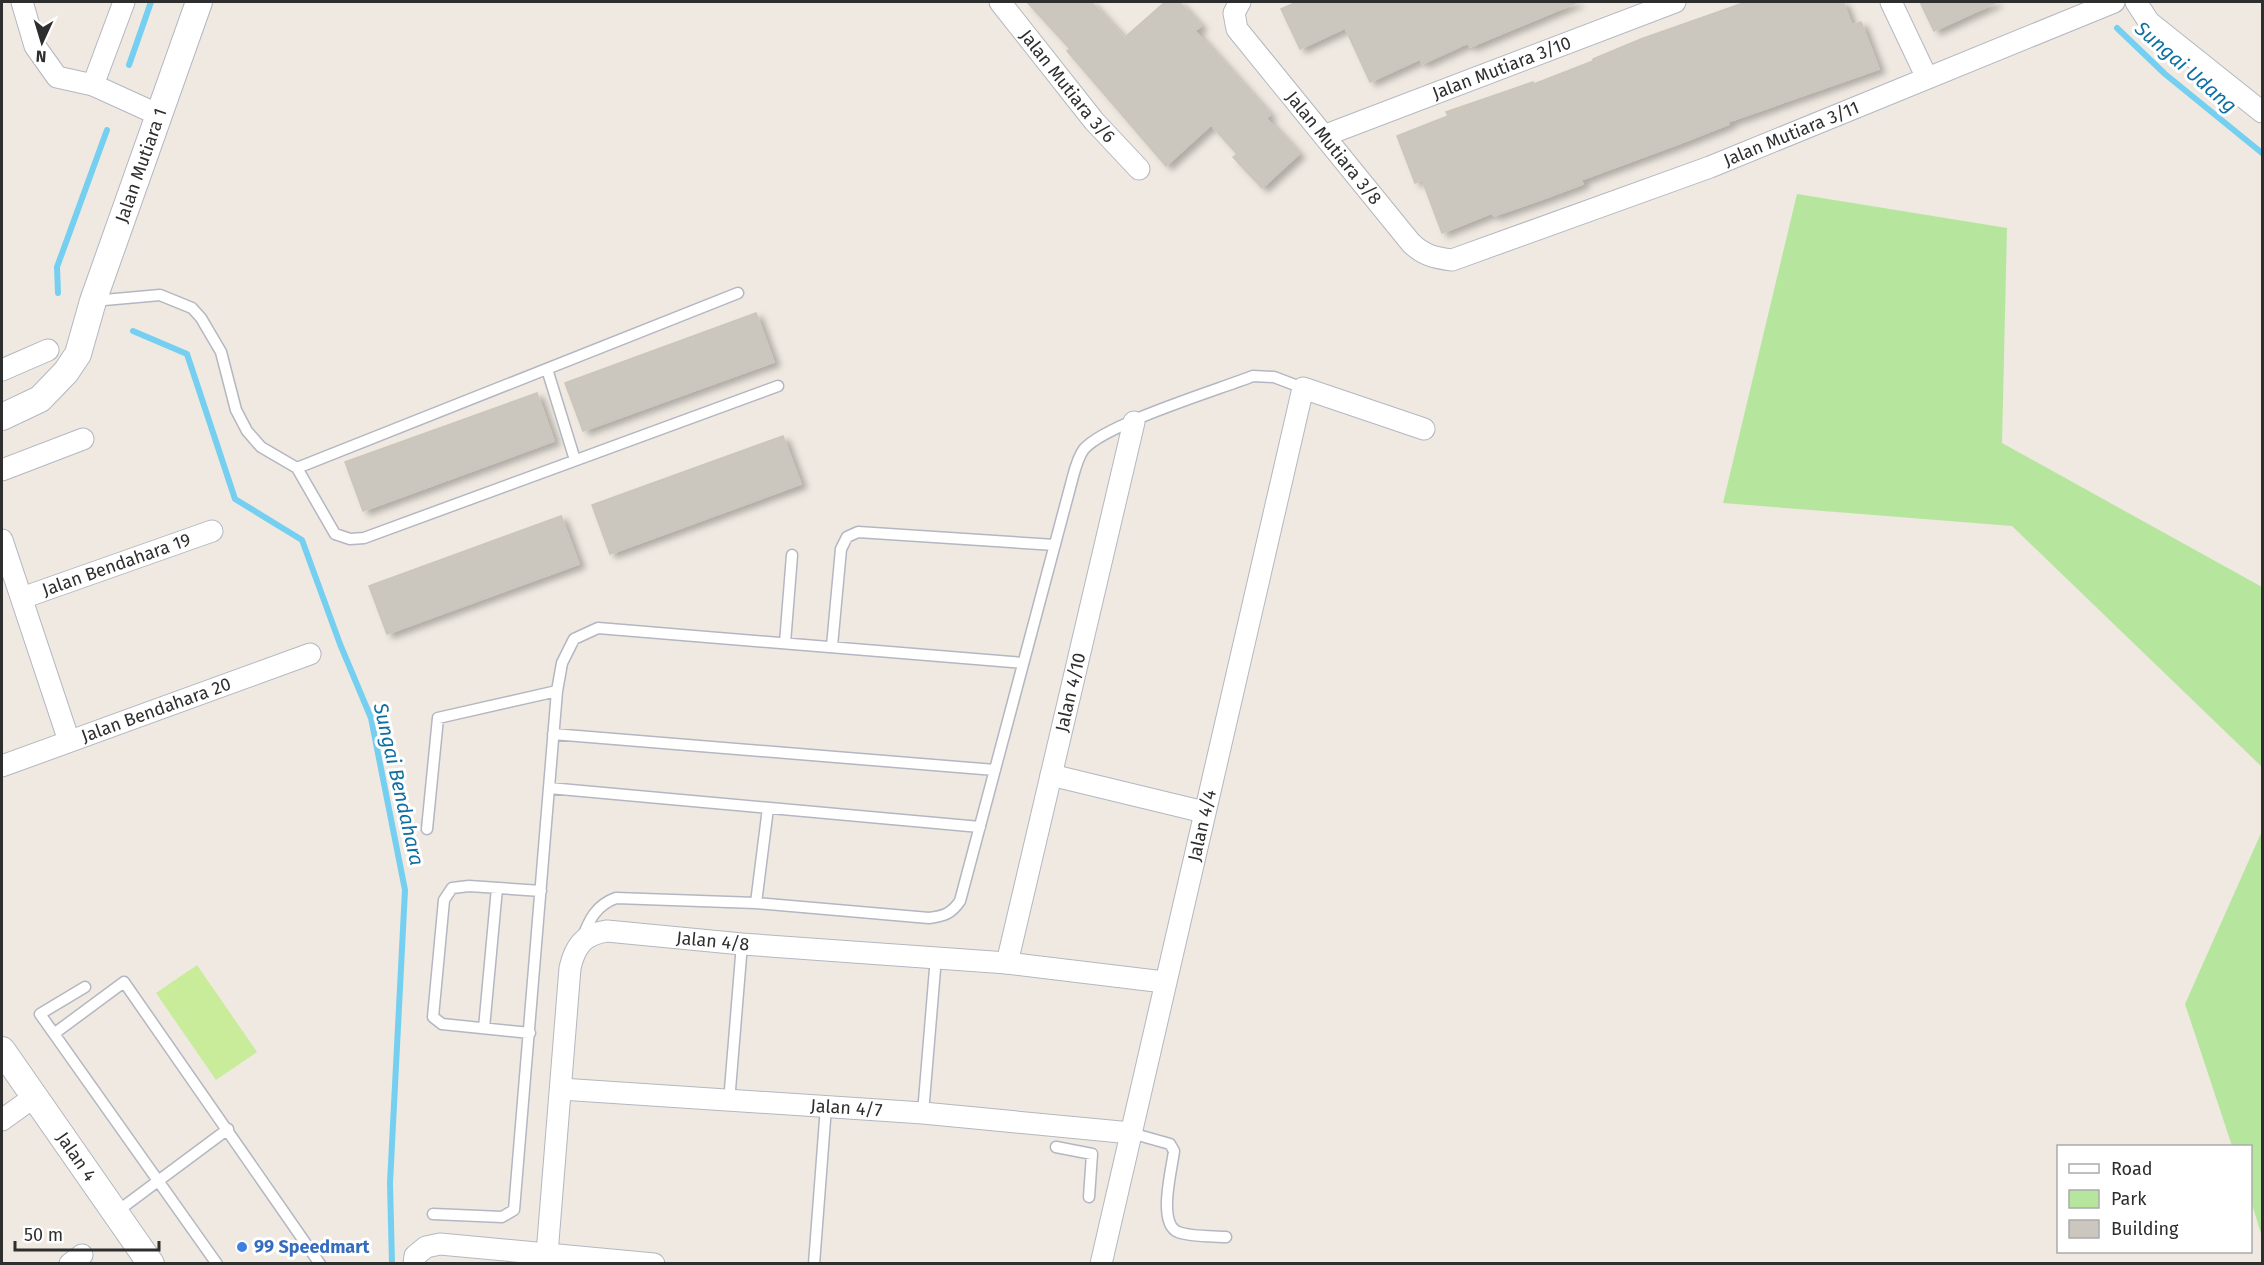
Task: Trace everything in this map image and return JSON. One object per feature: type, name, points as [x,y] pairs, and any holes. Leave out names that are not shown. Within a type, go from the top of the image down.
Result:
[{"type":"street","points":[[22,2],[35,46],[57,77],[93,85],[159,115]]},
{"type":"street","points":[[93,85],[124,2]]},
{"type":"street","name":"Jalan Mutiara 1","points":[[2,417],[40,399],[50,390],[78,354],[93,301],[199,2]]},
{"type":"street","name":"Jalan Mutiara 3/6","points":[[1000,2],[1094,121],[1139,169]]},
{"type":"street","name":"Jalan Mutiara 3/8","points":[[1240,2],[1234,13],[1237,29],[1420,252],[1443,259],[1465,257]]},
{"type":"street","name":"Jalan Mutiara 3/10","points":[[1326,135],[1675,2]]},
{"type":"street","points":[[1891,2],[1927,78]]},
{"type":"street","name":"Jalan Mutiara 3/11","points":[[1465,257],[1710,167],[1927,78],[2071,9],[2114,2]]},
{"type":"street","points":[[2136,2],[2149,22],[2262,112]]},
{"type":"street","points":[[2,370],[48,350]]},
{"type":"street","points":[[1303,388],[1424,429]]},
{"type":"street","name":"Jalan 4/4","points":[[1101,1263],[1164,982],[1303,388]]},
{"type":"street","name":"Jalan 4/10","points":[[1007,963],[1134,422]]},
{"type":"street","points":[[2,470],[83,439]]},
{"type":"street","name":"Jalan Bendahara 19","points":[[22,598],[212,531]]},
{"type":"street","points":[[2,540],[69,741]]},
{"type":"street","name":"Jalan Bendahara 20","points":[[2,766],[310,654]]},
{"type":"street","points":[[1051,775],[1204,812]]},
{"type":"street","name":"Jalan 4/8","points":[[582,940],[591,934],[607,931],[742,944],[1007,963],[1164,982]]},
{"type":"street","points":[[547,1254],[570,968],[574,953],[582,940]]},
{"type":"street","name":"Jalan 4","points":[[2,1050],[151,1263]]},
{"type":"street","name":"Jalan 4/7","points":[[561,1089],[729,1102],[923,1113],[1131,1133]]},
{"type":"street","points":[[2,1120],[34,1097]]},
{"type":"street","points":[[414,1260],[426,1247],[440,1244],[631,1263],[654,1263]]},
{"type":"lane","points":[[297,468],[738,294]]},
{"type":"lane","points":[[93,301],[160,295],[192,308],[201,318],[221,352],[236,410],[247,431],[261,447],[297,468],[335,534],[350,539],[364,538],[778,386]]},
{"type":"lane","points":[[547,369],[575,460]]},
{"type":"lane","points":[[582,940],[595,912],[603,903],[616,898],[756,903],[929,918],[945,916],[953,910],[960,901],[1071,484],[1083,451],[1097,438],[1253,376],[1274,377],[1303,388]]},
{"type":"lane","points":[[832,646],[841,549],[848,537],[858,532],[1055,545]]},
{"type":"lane","points":[[785,643],[792,555]]},
{"type":"lane","points":[[433,1215],[502,1217],[514,1210],[556,691],[562,663],[574,639],[598,628],[1023,663]]},
{"type":"lane","points":[[427,829],[438,718],[556,691]]},
{"type":"lane","points":[[553,734],[995,770]]},
{"type":"lane","points":[[549,788],[980,827]]},
{"type":"lane","points":[[756,903],[768,808]]},
{"type":"lane","points":[[530,1033],[442,1024],[434,1017],[441,925],[444,900],[452,888],[470,886],[541,891]]},
{"type":"lane","points":[[484,1028],[497,888]]},
{"type":"lane","points":[[729,1102],[742,944]]},
{"type":"lane","points":[[923,1113],[936,957]]},
{"type":"lane","points":[[56,1033],[124,982],[320,1263]]},
{"type":"lane","points":[[85,987],[40,1014],[56,1033],[217,1263]]},
{"type":"lane","points":[[814,1263],[826,1107]]},
{"type":"lane","points":[[1076,1150],[1078,1128]]},
{"type":"lane","points":[[114,1213],[228,1129]]},
{"type":"lane","points":[[1131,1133],[1170,1144],[1174,1151],[1166,1209],[1170,1225],[1177,1232],[1226,1237]]},
{"type":"lane","points":[[1056,1147],[1092,1154],[1089,1197]]},
{"type":"green space","points":[[1797,194],[2007,228],[2002,443],[2262,587],[2262,767],[2012,526],[1723,503]]},
{"type":"green space","points":[[2262,831],[2262,1237],[2252,1204],[2252,1145],[2232,1145],[2185,1004]]},
{"type":"green space","points":[[197,965],[257,1052],[216,1080],[156,993]]},
{"type":"building","points":[[1027,2],[1091,2],[1124,38],[1165,2],[1179,2],[1201,26],[1195,31],[1270,115],[1266,118],[1299,154],[1262,188],[1233,157],[1237,154],[1211,125],[1166,166],[1067,51],[1070,49]]},
{"type":"building","points":[[1297,2],[1578,2],[1470,47],[1468,43],[1422,64],[1420,59],[1370,82],[1345,28],[1300,49],[1281,9]]},
{"type":"building","points":[[1746,2],[1843,2],[1852,25],[1861,22],[1879,69],[1728,122],[1729,124],[1681,143],[1581,180],[1583,184],[1494,216],[1492,213],[1442,233],[1422,180],[1415,183],[1397,136],[1448,116],[1446,112],[1533,82],[1534,84],[1641,39]]},
{"type":"building","points":[[1920,2],[1997,2],[1934,31]]},
{"type":"building","points":[[756,313],[774,362],[583,431],[565,383]]},
{"type":"building","points":[[537,393],[554,441],[363,511],[345,462]]},
{"type":"building","points":[[783,436],[801,484],[610,554],[592,505]]},
{"type":"building","points":[[561,516],[579,564],[387,634],[369,586]]},
{"type":"waterway","name":"Sungai Bendahara","points":[[129,65],[151,2]]},
{"type":"waterway","name":"Sungai Udang","points":[[2117,28],[2165,74],[2262,153]]},
{"type":"waterway","name":"Sungai Bendahara","points":[[58,293],[57,267],[107,130]]},
{"type":"waterway","name":"Sungai Bendahara","points":[[133,331],[187,354],[235,499],[302,540],[340,644],[371,718],[405,890],[390,1183],[392,1264]]},
{"type":"place","name":"99 Speedmart","points":[[242,1247]]}]
